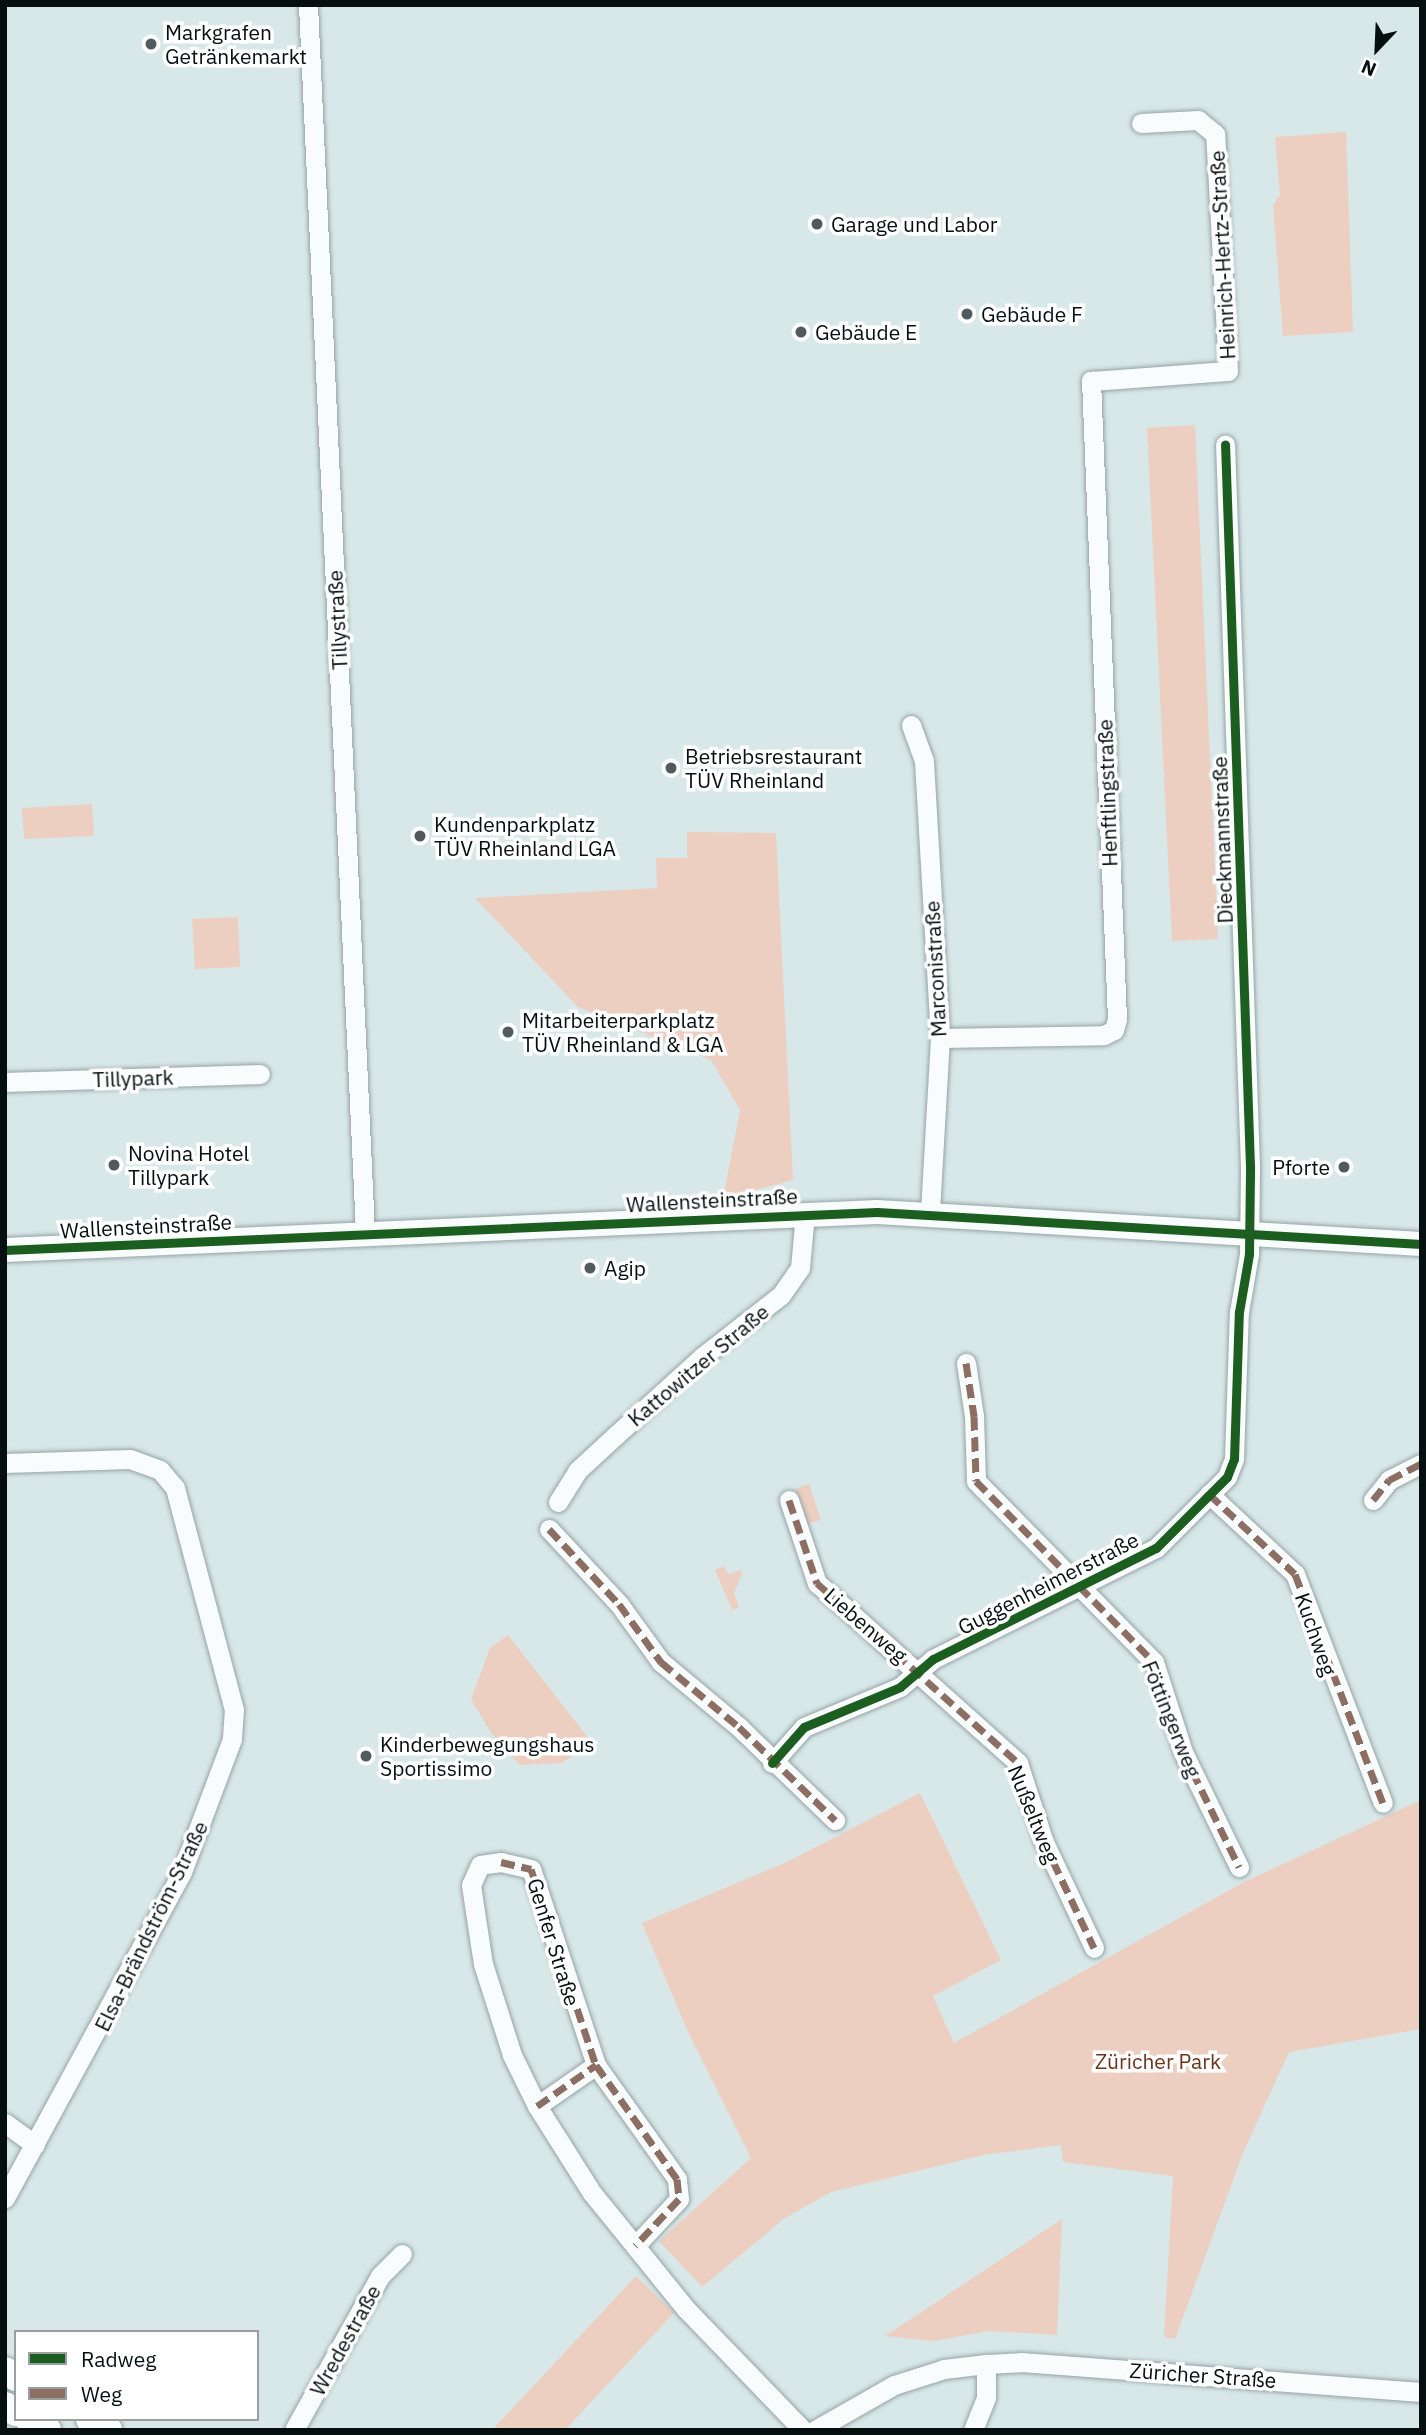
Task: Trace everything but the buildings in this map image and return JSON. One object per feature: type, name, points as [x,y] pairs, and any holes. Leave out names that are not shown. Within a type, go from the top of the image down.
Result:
[{"type":"street","name":"Tillystraße","points":[[308,5],[365,1234]]},
{"type":"street","name":"Heinrich-Hertz-Straße","points":[[1091,381],[1228,371],[1215,134],[1198,120],[1141,123]]},
{"type":"street","name":"Henftlingstraße","points":[[940,1038],[1104,1035],[1114,1030],[1117,1019],[1091,381]]},
{"type":"street","name":"Dieckmannstraße","points":[[1225,444],[1250,1234]]},
{"type":"street","name":"Marconistraße","points":[[911,725],[923,761],[940,1038],[930,1214]]},
{"type":"street","name":"Tillypark","points":[[5,1083],[260,1074]]},
{"type":"street","name":"Wallensteinstraße","points":[[5,1250],[805,1213],[930,1214],[1421,1244]]},
{"type":"street","name":"Kattowitzer Straße","points":[[558,1502],[577,1471],[702,1357],[781,1295],[800,1268],[805,1213]]},
{"type":"street","name":"Guggenheimerstraße","points":[[772,1763],[804,1727],[900,1687],[918,1671],[1156,1548],[1227,1477],[1234,1459],[1239,1312],[1250,1234]]},
{"type":"street","name":"Föttingerweg","points":[[966,1363],[975,1416],[976,1481],[1084,1586],[1154,1662],[1183,1752],[1239,1867]]},
{"type":"street","name":"Elsa-Brändström-Straße","points":[[5,1463],[130,1459],[160,1470],[175,1488],[234,1709],[232,1739],[182,1872],[5,2198]]},
{"type":"street","points":[[1373,1500],[1389,1480],[1421,1464]]},
{"type":"street","name":"Kuchweg","points":[[1209,1494],[1295,1574],[1383,1803]]},
{"type":"street","name":"Liebenweg","points":[[789,1500],[817,1583],[918,1671]]},
{"type":"street","points":[[548,1529],[619,1604],[660,1662],[738,1727],[772,1763],[835,1820]]},
{"type":"street","name":"Nußeltweg","points":[[918,1671],[1018,1763],[1044,1842],[1094,1948]]},
{"type":"street","name":"Genfer Straße","points":[[635,2246],[679,2199],[677,2179],[596,2065],[531,1869],[501,1862],[480,1864],[471,1885],[483,1964],[512,2055],[537,2106],[592,2193],[686,2309],[803,2430]]},
{"type":"street","points":[[537,2106],[596,2065]]},
{"type":"street","points":[[5,2123],[35,2145]]},
{"type":"street","name":"Wredestraße","points":[[294,2430],[380,2276],[402,2254]]},
{"type":"street","name":"Züricher Straße","points":[[815,2430],[894,2385],[944,2369],[986,2364],[1021,2362],[1421,2392]]},
{"type":"street","points":[[973,2430],[986,2397],[986,2364]]},
{"type":"green space","points":[[1346,132],[1353,332],[1283,336],[1273,205],[1280,195],[1275,137]]},
{"type":"green space","points":[[1195,425],[1218,939],[1172,941],[1147,428]]},
{"type":"green space","points":[[92,804],[94,836],[24,839],[22,808]]},
{"type":"green space","points":[[687,832],[776,833],[793,1180],[723,1199],[740,1110],[711,1060],[578,1007],[475,898],[657,888],[656,858],[687,858]]},
{"type":"green space","points":[[238,917],[240,967],[195,969],[192,919]]},
{"type":"green space","points":[[809,1484],[821,1520],[807,1524],[795,1489]]},
{"type":"green space","points":[[724,1566],[728,1574],[741,1570],[742,1574],[734,1593],[739,1607],[732,1610],[715,1570]]},
{"type":"green space","points":[[508,1635],[593,1744],[561,1763],[520,1765],[491,1733],[471,1699],[490,1648]]},
{"type":"green space","name":"Züricher Park","points":[[920,1793],[1001,1960],[933,1996],[954,2043],[1246,1881],[1421,1800],[1421,2029],[1289,2052],[1243,2153],[1175,2339],[1164,2337],[1173,2176],[1063,2162],[1061,2145],[983,2155],[831,2192],[785,2218],[702,2287],[659,2241],[751,2158],[688,2032],[642,1923],[789,1861]]},
{"type":"green space","points":[[1062,2219],[1057,2335],[989,2331],[933,2341],[885,2336]]},
{"type":"green space","points":[[636,2276],[674,2313],[565,2430],[492,2430]]},
{"type":"marked path","points":[[966,1363],[974,1416],[976,1481],[1154,1662],[1183,1752],[1239,1867]]},
{"type":"marked path","points":[[1373,1500],[1389,1480],[1421,1464]]},
{"type":"marked path","points":[[1205,1498],[1209,1494],[1295,1574],[1383,1803]]},
{"type":"marked path","points":[[789,1500],[817,1583],[1018,1763],[1044,1842],[1094,1948]]},
{"type":"marked path","points":[[549,1529],[619,1604],[661,1662],[739,1727],[835,1820]]},
{"type":"marked path","points":[[501,1862],[531,1869],[596,2065],[677,2179],[679,2199],[635,2246]]},
{"type":"marked path","points":[[537,2106],[596,2065]]},
{"type":"cycle path","points":[[772,1763],[804,1727],[900,1687],[933,1659],[1156,1548],[1227,1477],[1234,1459],[1239,1312],[1249,1254],[1250,1166],[1225,444]]},
{"type":"cycle path","points":[[5,1250],[877,1212],[1421,1244]]},
{"type":"place","name":"Markgrafen Getränkemarkt","points":[[151,44]]},
{"type":"place","name":"Garage und Labor","points":[[817,224]]},
{"type":"place","name":"Gebäude F","points":[[967,314]]},
{"type":"place","name":"Gebäude E","points":[[801,332]]},
{"type":"place","name":"Betriebsrestaurant TÜV Rheinland","points":[[671,768]]},
{"type":"place","name":"Kundenparkplatz TÜV Rheinland LGA","points":[[420,836]]},
{"type":"place","name":"Mitarbeiterparkplatz TÜV Rheinland & LGA","points":[[508,1032]]},
{"type":"place","name":"Novina Hotel Tillypark","points":[[114,1165]]},
{"type":"place","name":"Pforte","points":[[1344,1167]]},
{"type":"place","name":"Agip","points":[[590,1268]]},
{"type":"place","name":"Kinderbewegungshaus Sportissimo","points":[[366,1756]]}]
